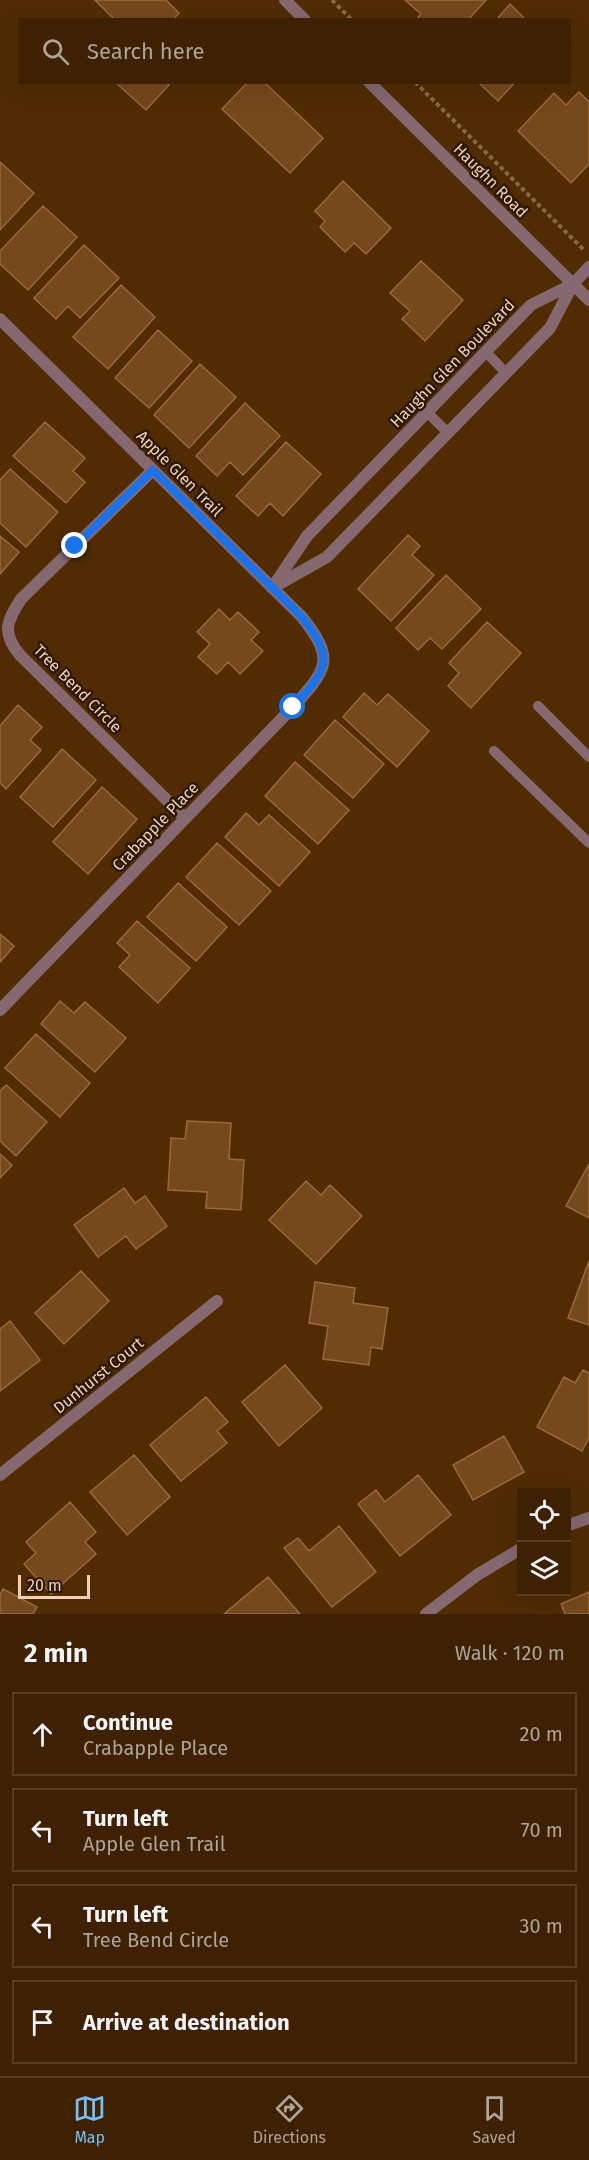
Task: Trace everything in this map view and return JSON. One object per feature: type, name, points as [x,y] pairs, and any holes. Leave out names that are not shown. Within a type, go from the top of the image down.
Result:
[{"type":"street","points":[[285,0],[303,18]]},
{"type":"street","name":"Haughn Road","points":[[371,84],[589,300]]},
{"type":"street","points":[[272,588],[327,557],[550,328],[573,284],[589,267]]},
{"type":"street","name":"Haughn Glen Boulevard","points":[[272,588],[307,536],[531,304],[573,284]]},
{"type":"street","name":"Apple Glen Trail","points":[[0,319],[302,617],[318,638],[325,658]]},
{"type":"street","name":"Tree Bend Circle","points":[[153,470],[21,599],[9,618],[7,632],[20,655],[185,818]]},
{"type":"street","name":"Crabapple Place","points":[[0,1010],[316,681],[325,658]]},
{"type":"street","name":"Dunhurst Court","points":[[0,1475],[217,1301]]},
{"type":"street","points":[[571,1525],[589,1518]]},
{"type":"street","points":[[426,1614],[477,1575],[517,1551]]},
{"type":"lane","points":[[485,351],[506,373]]},
{"type":"lane","points":[[427,412],[448,433]]},
{"type":"lane","points":[[538,706],[589,757]]},
{"type":"lane","points":[[494,751],[589,843]]},
{"type":"path","points":[[332,0],[350,18]]},
{"type":"path","points":[[417,84],[589,255]]},
{"type":"building","points":[[95,0],[166,0],[179,13],[175,18],[113,18]]},
{"type":"building","points":[[405,0],[486,0],[470,18],[418,18],[421,14]]},
{"type":"building","points":[[510,4],[524,18],[498,18]]},
{"type":"building","points":[[117,84],[168,84],[146,110]]},
{"type":"building","points":[[246,84],[266,84],[323,138],[290,173],[222,109]]},
{"type":"building","points":[[480,84],[513,84],[498,101]]},
{"type":"building","points":[[579,92],[589,102],[589,164],[571,183],[518,131],[554,93],[566,105]]},
{"type":"building","points":[[0,162],[34,193],[0,230]]},
{"type":"building","points":[[343,181],[391,228],[366,254],[354,243],[345,252],[320,227],[325,221],[315,211]]},
{"type":"building","points":[[43,206],[77,237],[28,290],[0,264],[0,251]]},
{"type":"building","points":[[84,245],[119,278],[80,318],[68,306],[56,319],[34,298]]},
{"type":"building","points":[[421,261],[463,300],[425,341],[402,319],[410,311],[390,293]]},
{"type":"building","points":[[121,285],[155,317],[108,369],[73,337]]},
{"type":"building","points":[[158,330],[192,361],[149,408],[115,378]]},
{"type":"building","points":[[200,364],[236,397],[189,448],[154,415]]},
{"type":"building","points":[[245,403],[280,436],[243,475],[230,462],[217,476],[196,456]]},
{"type":"building","points":[[45,422],[85,458],[73,471],[85,482],[66,503],[13,456]]},
{"type":"building","points":[[286,442],[321,474],[283,516],[270,503],[258,516],[236,496]]},
{"type":"building","points":[[10,469],[58,512],[26,547],[0,523],[0,480]]},
{"type":"building","points":[[408,535],[420,546],[412,555],[434,575],[391,621],[358,589]]},
{"type":"building","points":[[0,536],[19,552],[0,574]]},
{"type":"building","points":[[446,575],[481,609],[442,649],[430,638],[418,650],[396,628]]},
{"type":"building","points":[[219,609],[230,620],[238,612],[259,632],[251,640],[263,651],[240,674],[228,662],[217,674],[198,657],[210,644],[197,632]]},
{"type":"building","points":[[487,622],[521,653],[471,708],[448,686],[459,673],[449,663]]},
{"type":"building","points":[[364,693],[377,705],[388,694],[429,731],[397,767],[343,717]]},
{"type":"building","points":[[18,705],[42,727],[30,740],[41,750],[6,789],[0,783],[0,726]]},
{"type":"building","points":[[335,720],[384,764],[353,798],[304,755]]},
{"type":"building","points":[[62,749],[96,780],[53,827],[20,797]]},
{"type":"building","points":[[295,762],[349,810],[318,844],[265,796]]},
{"type":"building","points":[[102,787],[137,819],[88,874],[53,842]]},
{"type":"building","points":[[246,813],[259,825],[269,815],[310,852],[279,886],[225,837]]},
{"type":"building","points":[[217,843],[271,891],[239,925],[186,877]]},
{"type":"building","points":[[178,883],[227,927],[196,961],[147,917]]},
{"type":"building","points":[[137,921],[190,968],[158,1003],[119,967],[130,955],[117,943]]},
{"type":"building","points":[[0,934],[14,946],[0,962]]},
{"type":"building","points":[[60,1001],[74,1013],[85,1002],[126,1038],[95,1072],[41,1024]]},
{"type":"building","points":[[36,1034],[90,1083],[60,1117],[5,1068]]},
{"type":"building","points":[[6,1085],[47,1122],[16,1156],[0,1141],[0,1091]]},
{"type":"building","points":[[187,1121],[231,1123],[229,1159],[244,1160],[241,1210],[206,1208],[207,1192],[168,1190],[171,1138],[185,1139]]},
{"type":"building","points":[[0,1154],[12,1165],[0,1178]]},
{"type":"building","points":[[589,1164],[589,1218],[566,1206]]},
{"type":"building","points":[[306,1181],[321,1195],[330,1185],[362,1216],[316,1264],[269,1220]]},
{"type":"building","points":[[124,1188],[135,1203],[145,1196],[167,1226],[136,1249],[126,1236],[98,1257],[74,1225]]},
{"type":"building","points":[[589,1261],[589,1325],[568,1318]]},
{"type":"building","points":[[81,1271],[109,1301],[64,1344],[35,1313]]},
{"type":"building","points":[[315,1282],[355,1288],[353,1303],[388,1308],[382,1349],[371,1347],[369,1365],[323,1359],[328,1326],[309,1323]]},
{"type":"building","points":[[10,1321],[40,1360],[0,1391],[0,1329]]},
{"type":"building","points":[[285,1365],[322,1408],[279,1446],[242,1402]]},
{"type":"building","points":[[583,1370],[589,1373],[589,1438],[582,1451],[537,1427],[564,1377],[575,1383]]},
{"type":"building","points":[[206,1397],[228,1422],[217,1431],[227,1443],[181,1481],[150,1445]]},
{"type":"building","points":[[504,1436],[524,1472],[473,1500],[453,1465]]},
{"type":"building","points":[[134,1455],[170,1497],[127,1535],[90,1492]]},
{"type":"building","points":[[418,1475],[451,1515],[400,1556],[358,1504],[376,1490],[385,1502]]},
{"type":"building","points":[[70,1502],[96,1532],[85,1542],[96,1554],[51,1594],[24,1564],[36,1553],[26,1542]]},
{"type":"building","points":[[339,1526],[376,1572],[332,1607],[284,1548],[298,1538],[309,1551]]},
{"type":"building","points":[[268,1577],[300,1614],[224,1614]]},
{"type":"building","points":[[3,1589],[37,1607],[33,1614],[0,1614],[0,1595]]},
{"type":"building","points":[[589,1592],[589,1614],[565,1614],[561,1604]]},
{"type":"route","points":[[75,546],[153,470],[302,617],[318,638],[325,658],[316,681],[293,707]]}]
